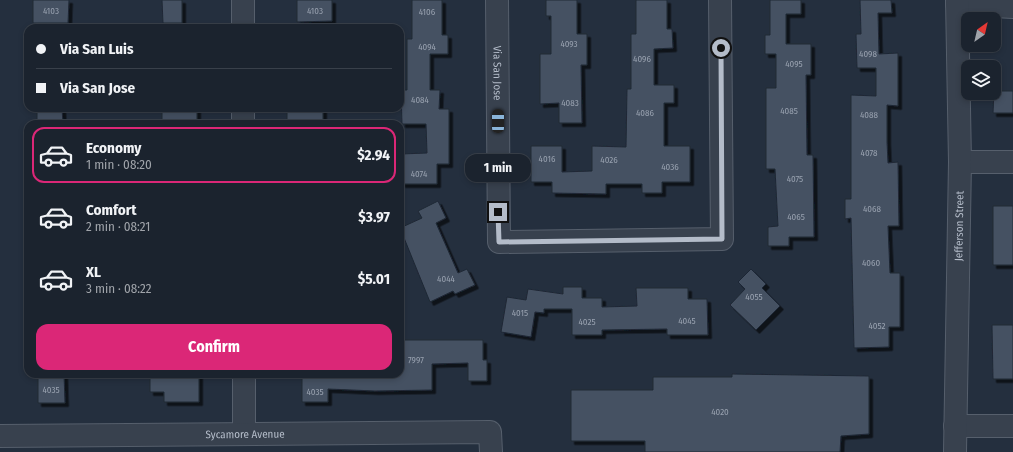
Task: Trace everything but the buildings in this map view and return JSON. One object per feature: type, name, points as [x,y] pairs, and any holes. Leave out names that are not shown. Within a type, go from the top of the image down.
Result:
[{"type":"street","points":[[242,0],[243,24]]},
{"type":"street","name":"Via San Jose","points":[[496,0],[499,242],[722,239],[720,0]]},
{"type":"street","points":[[957,2],[1013,7]]},
{"type":"street","name":"Jefferson Street","points":[[954,452],[960,162],[957,2]]},
{"type":"street","points":[[960,162],[1013,162]]},
{"type":"street","points":[[244,378],[244,433]]},
{"type":"street","points":[[955,426],[1013,426]]},
{"type":"street","name":"Sycamore Avenue","points":[[0,436],[244,433],[490,442]]},
{"type":"route","points":[[498,212],[499,242],[722,239],[721,48]]}]
